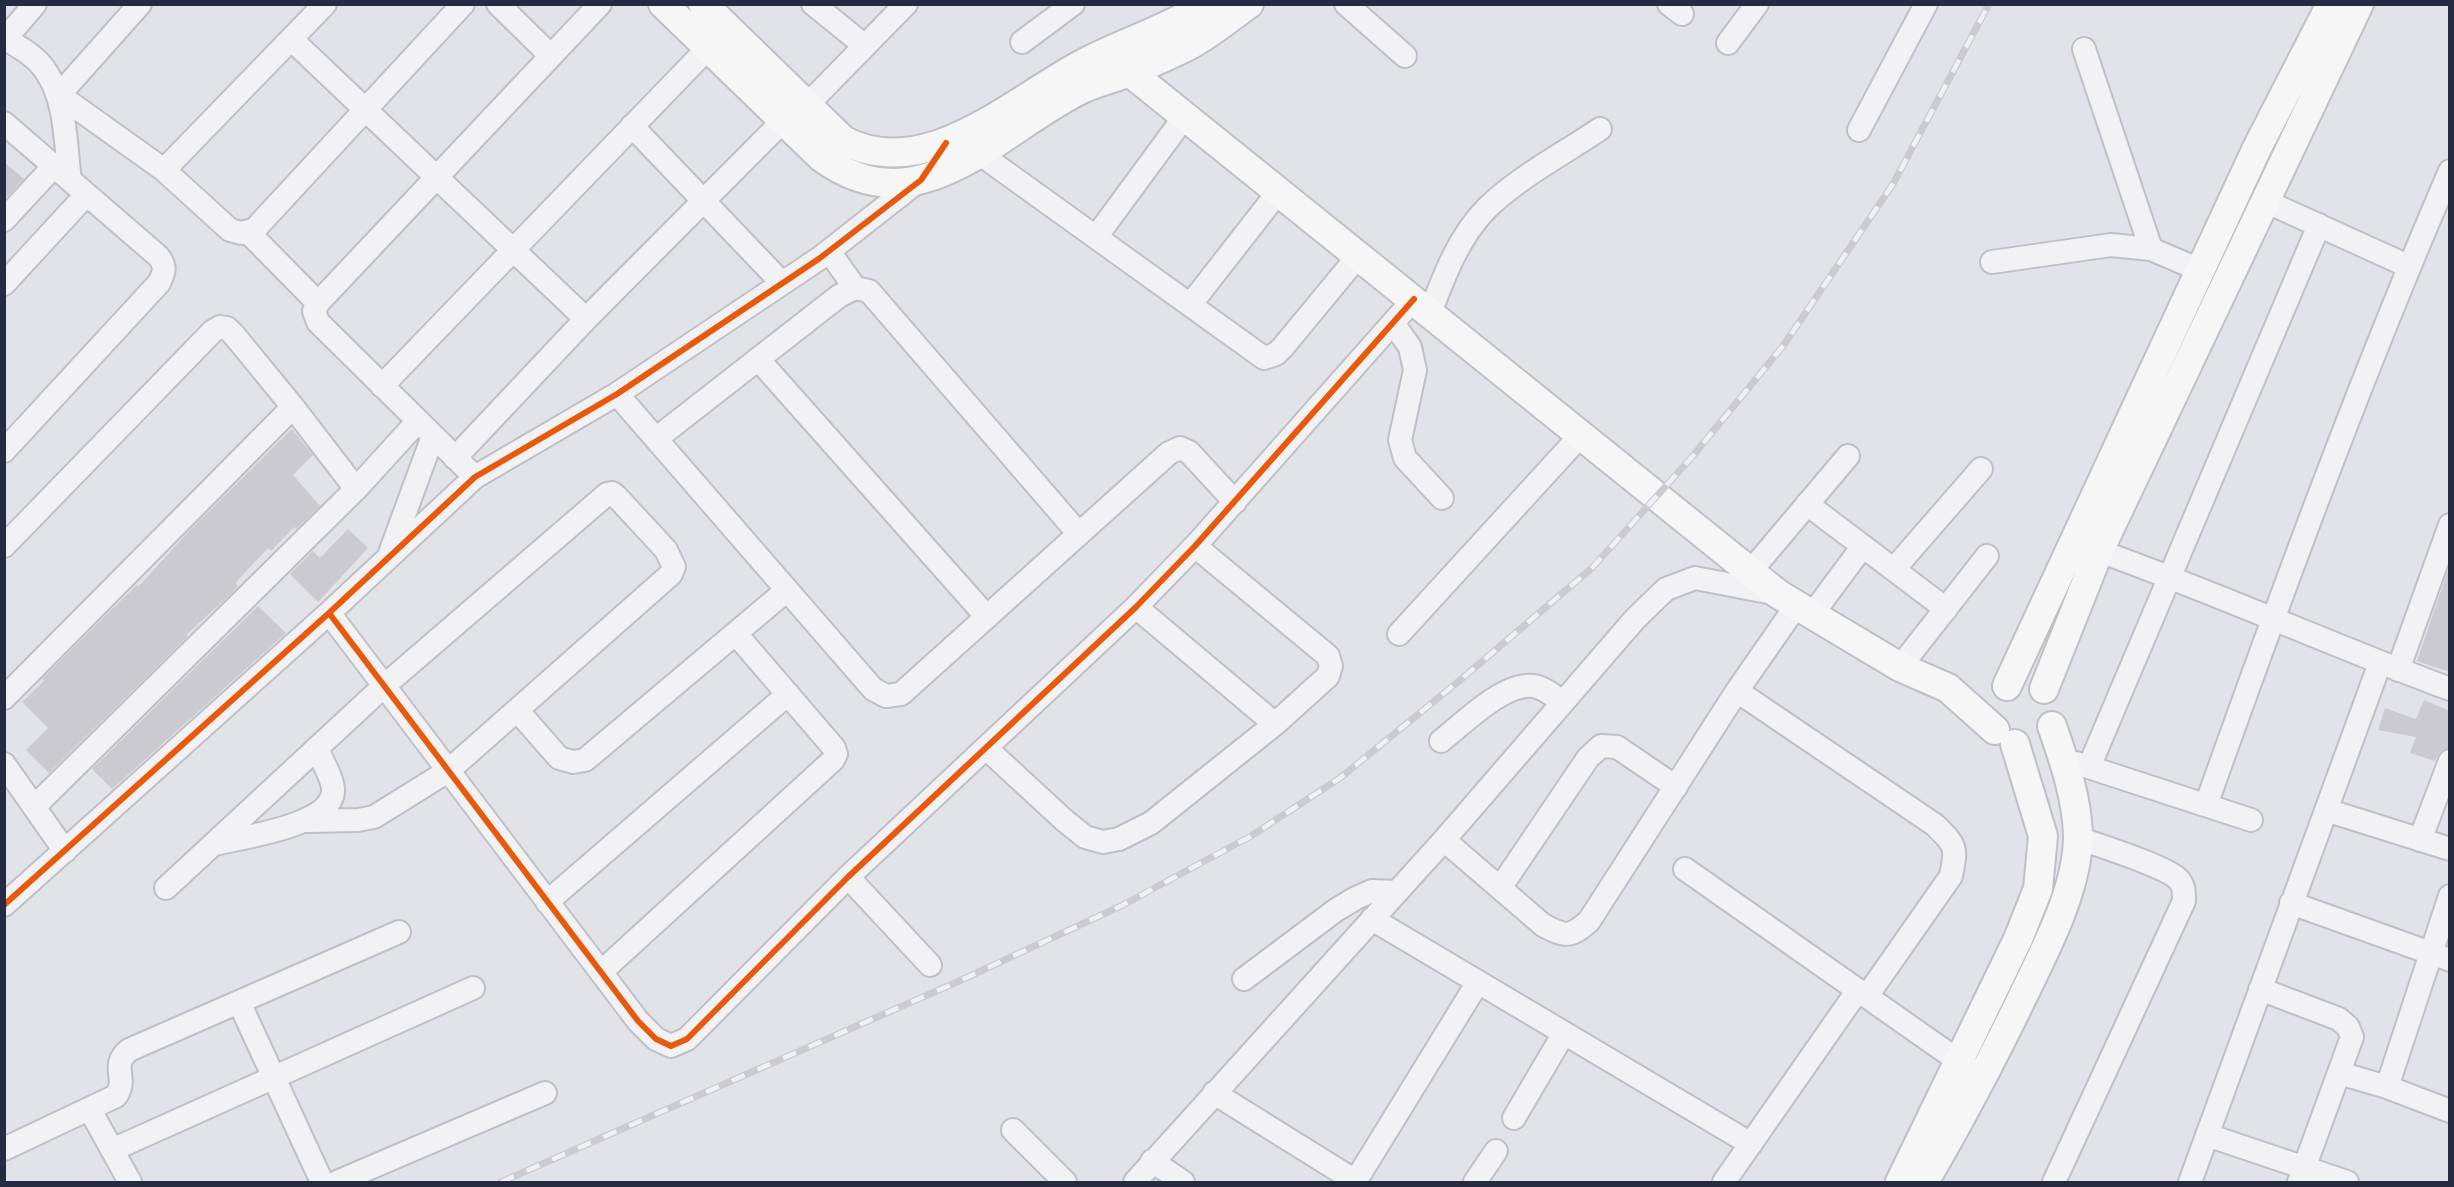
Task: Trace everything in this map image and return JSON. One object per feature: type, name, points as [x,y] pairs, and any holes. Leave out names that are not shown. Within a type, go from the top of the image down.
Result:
[{"type":"main road","points":[[663,4],[782,122],[821,156],[850,174],[884,184],[921,180],[941,175],[980,154],[1082,89],[1131,72],[1190,45],[1249,4]]},
{"type":"main road","points":[[703,4],[843,141],[862,148],[890,152],[908,152],[946,143],[967,134],[1058,78],[1106,53],[1181,21],[1208,4]]},
{"type":"main road","points":[[1900,1182],[2018,939],[2038,889],[2043,836],[2005,737],[1991,710],[1994,701],[2003,689],[2257,148],[2331,4]]},
{"type":"main road","points":[[2044,689],[2099,550],[2359,4]]},
{"type":"main road","points":[[1106,53],[1795,606],[1900,667],[1948,688],[2005,737],[2030,744],[2039,741],[2052,726],[2054,706],[2044,689],[2026,681],[2003,689],[1948,688]]},
{"type":"main road","points":[[1924,1182],[1984,1078],[2056,928],[2072,874],[2078,838],[2075,803],[2076,763],[2052,726]]},
{"type":"street","points":[[4,284],[70,180],[59,95],[45,69],[28,53],[5,39],[35,4]]},
{"type":"street","points":[[59,95],[140,4]]},
{"type":"street","points":[[164,170],[325,4]]},
{"type":"street","points":[[242,233],[254,230],[463,4]]},
{"type":"street","points":[[498,4],[551,57]]},
{"type":"street","points":[[476,477],[318,322],[314,311],[318,303],[600,4]]},
{"type":"street","points":[[813,4],[865,46]]},
{"type":"street","points":[[807,105],[906,4]]},
{"type":"street","points":[[1022,42],[1072,4]]},
{"type":"street","points":[[1346,4],[1405,56]]},
{"type":"street","points":[[1728,43],[1757,4]]},
{"type":"street","points":[[1859,130],[1926,4]]},
{"type":"street","points":[[291,39],[586,319]]},
{"type":"street","points":[[382,386],[707,49]]},
{"type":"street","points":[[2084,49],[2151,249]]},
{"type":"street","points":[[59,95],[164,170],[230,230],[248,232],[318,303]]},
{"type":"street","points":[[1096,237],[1185,116]]},
{"type":"street","points":[[455,458],[586,319],[782,122]]},
{"type":"street","points":[[4,123],[158,256],[164,265],[164,274],[159,283],[4,451]]},
{"type":"street","points":[[632,126],[782,283]]},
{"type":"street","points":[[329,613],[638,1021],[656,1039],[671,1046],[687,1039],[848,878],[1136,607],[1235,502],[1393,322],[1422,306],[1451,263],[1467,234],[1487,209],[1523,180],[1600,129]]},
{"type":"street","points":[[4,905],[329,613],[476,477],[617,394],[829,250],[921,180],[946,143]]},
{"type":"street","points":[[980,154],[1264,358],[1269,358],[1283,347],[1359,255]]},
{"type":"street","points":[[2206,805],[2273,617],[2408,266],[2450,171]]},
{"type":"street","points":[[4,220],[70,180]]},
{"type":"street","points":[[1190,305],[1279,191]]},
{"type":"street","points":[[2265,201],[2408,266]]},
{"type":"street","points":[[2251,820],[2076,763],[2170,576],[2319,225]]},
{"type":"street","points":[[1992,262],[2111,245],[2151,249],[2200,270]]},
{"type":"street","points":[[829,250],[855,288]]},
{"type":"street","points":[[657,438],[839,296],[855,288],[869,291],[1079,534]]},
{"type":"street","points":[[1393,322],[1410,347],[1415,370],[1400,440],[1405,458],[1442,498]]},
{"type":"street","points":[[4,546],[213,331],[220,327],[227,328],[234,335],[356,489]]},
{"type":"street","points":[[758,359],[987,617]]},
{"type":"street","points":[[617,394],[873,689],[886,696],[901,694],[1158,463],[1180,448],[1189,452],[1235,502]]},
{"type":"street","points":[[4,698],[293,407]]},
{"type":"street","points":[[34,807],[356,489],[426,429]]},
{"type":"street","points":[[388,557],[426,429]]},
{"type":"street","points":[[1399,634],[1581,435]]},
{"type":"street","points":[[1750,572],[1848,456]]},
{"type":"street","points":[[1894,570],[1981,469]]},
{"type":"street","points":[[166,888],[384,687],[602,498],[612,493],[666,550],[674,567],[671,574],[448,771],[374,817],[358,820],[307,821],[214,844]]},
{"type":"street","points":[[1807,504],[1946,609]]},
{"type":"street","points":[[2190,1182],[2325,810],[2389,666],[2445,551],[2450,525]]},
{"type":"street","points":[[987,749],[1085,837],[1103,842],[1119,839],[1150,823],[1275,724],[1328,675],[1331,666],[1328,656],[1195,546]]},
{"type":"street","points":[[1444,840],[1543,924],[1561,935],[1575,933],[1589,921],[1737,691],[1795,606],[1863,546]]},
{"type":"street","points":[[2099,550],[2170,576],[2450,689]]},
{"type":"street","points":[[1900,667],[1987,556]]},
{"type":"street","points":[[1135,1182],[1444,840],[1635,620],[1666,589],[1695,578],[1795,606]]},
{"type":"street","points":[[517,710],[559,758],[573,762],[585,760],[788,590]]},
{"type":"street","points":[[1136,607],[1275,724]]},
{"type":"street","points":[[600,972],[833,760],[836,754],[834,748],[736,634]]},
{"type":"street","points":[[1441,741],[1500,695],[1520,687],[1536,686],[1562,702]]},
{"type":"street","points":[[1724,1182],[1951,876],[1956,852],[1951,840],[1935,825],[1737,691]]},
{"type":"street","points":[[547,902],[788,694]]},
{"type":"street","points":[[1500,888],[1588,758],[1601,746],[1617,747],[1676,787]]},
{"type":"street","points":[[307,821],[331,802],[333,789],[317,749]]},
{"type":"street","points":[[2420,840],[2450,761]]},
{"type":"street","points":[[4,764],[65,851]]},
{"type":"street","points":[[2325,810],[2450,849]]},
{"type":"street","points":[[2054,1182],[2184,901],[2183,887],[2177,878],[2164,870],[2078,838]]},
{"type":"street","points":[[1684,869],[1984,1078]]},
{"type":"street","points":[[848,878],[930,965]]},
{"type":"street","points":[[1244,979],[1336,909],[1372,891],[1397,892]]},
{"type":"street","points":[[2387,1087],[2440,957],[2450,896]]},
{"type":"street","points":[[2291,903],[2440,957]]},
{"type":"street","points":[[1372,919],[1751,1144]]},
{"type":"street","points":[[4,1149],[116,1096],[122,1088],[118,1067],[121,1057],[129,1050],[399,932]]},
{"type":"street","points":[[1214,1094],[1356,1182],[1478,982]]},
{"type":"street","points":[[112,1150],[473,988]]},
{"type":"street","points":[[2260,989],[2339,1019],[2348,1027],[2352,1037],[2302,1175]]},
{"type":"street","points":[[239,1002],[322,1182]]},
{"type":"street","points":[[1514,1118],[1564,1033]]},
{"type":"street","points":[[2339,1073],[2387,1087],[2450,1111]]},
{"type":"street","points":[[337,1182],[545,1093]]},
{"type":"street","points":[[90,1110],[130,1182]]},
{"type":"street","points":[[1013,1130],[1065,1182]]},
{"type":"street","points":[[2207,1135],[2302,1175],[2347,1182]]},
{"type":"street","points":[[1474,1182],[1496,1151]]},
{"type":"street","points":[[1152,1161],[1183,1182]]},
{"type":"building","points":[[4,162],[24,179],[4,200]]},
{"type":"building","points":[[292,429],[313,455],[293,475],[320,506],[296,529],[294,527],[271,551],[268,548],[237,581],[238,586],[234,591],[186,635],[188,636],[49,773],[26,750],[48,728],[22,702],[44,681],[42,679],[137,585],[138,587],[191,529]]},
{"type":"building","points":[[348,529],[368,548],[318,602],[290,574],[313,551],[320,558]]},
{"type":"building","points":[[2448,570],[2450,570],[2450,672],[2417,661]]},
{"type":"building","points":[[258,606],[286,633],[112,789],[92,769]]},
{"type":"building","points":[[2424,700],[2450,711],[2450,748],[2441,751],[2435,761],[2410,753],[2416,737],[2378,730],[2385,708],[2416,719]]},
{"type":"railway","points":[[501,1182],[957,982],[1123,905],[1251,836],[1340,778],[1592,568],[1692,457],[1783,346],[1893,184],[1989,4]]},
{"type":"cycle path","points":[[4,905],[329,613],[475,477],[617,394],[820,258],[921,180],[946,143]]},
{"type":"cycle path","points":[[329,613],[638,1021],[656,1039],[671,1046],[687,1039],[848,877],[1136,607],[1195,546],[1414,299]]}]
